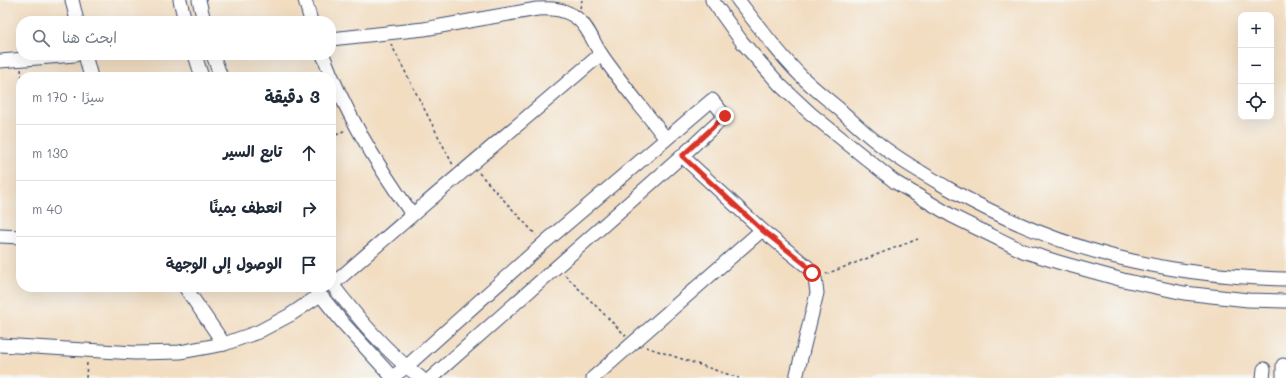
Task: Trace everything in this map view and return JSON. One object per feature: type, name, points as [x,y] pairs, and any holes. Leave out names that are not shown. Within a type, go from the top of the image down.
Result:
[{"type":"street","points":[[72,0],[76,16]]},
{"type":"street","points":[[180,0],[184,16]]},
{"type":"street","points":[[199,0],[203,16]]},
{"type":"street","points":[[305,0],[310,16]]},
{"type":"street","points":[[712,0],[742,42],[780,85],[810,113],[895,182],[952,216],[1023,251],[1123,280],[1184,293],[1248,300],[1286,301]]},
{"type":"street","points":[[738,0],[760,29],[802,77],[874,140],[927,176],[980,206],[1068,243],[1133,261],[1164,268],[1211,274],[1286,278]]},
{"type":"street","points":[[336,39],[386,34],[462,24],[537,9],[551,8],[564,11],[576,18],[586,28],[601,54],[666,139]]},
{"type":"street","points":[[336,280],[601,54]]},
{"type":"street","points":[[0,61],[16,60]]},
{"type":"street","points":[[86,60],[90,72]]},
{"type":"street","points":[[197,60],[200,72]]},
{"type":"street","points":[[215,60],[219,72]]},
{"type":"street","points":[[325,60],[330,72]]},
{"type":"street","points":[[336,85],[354,124],[383,173],[412,214]]},
{"type":"street","points":[[318,292],[392,378],[544,244],[712,100],[725,116],[682,156],[431,378]]},
{"type":"street","points":[[682,156],[762,230],[805,264],[815,278],[817,293],[796,378]]},
{"type":"street","points":[[594,378],[762,230]]},
{"type":"street","points":[[0,236],[16,237]]},
{"type":"street","points":[[336,289],[375,335],[406,367],[421,378]]},
{"type":"street","points":[[188,292],[224,344]]},
{"type":"street","points":[[0,344],[135,353],[180,352],[224,344],[258,332],[290,315],[316,292]]},
{"type":"path","points":[[386,34],[459,176]]},
{"type":"path","points":[[336,135],[354,124]]},
{"type":"path","points":[[472,165],[544,244]]},
{"type":"path","points":[[815,278],[918,239]]},
{"type":"path","points":[[556,267],[633,343],[739,378]]},
{"type":"path","points":[[86,378],[88,350]]},
{"type":"route","points":[[725,116],[682,156],[762,230],[805,264],[812,273]]}]
